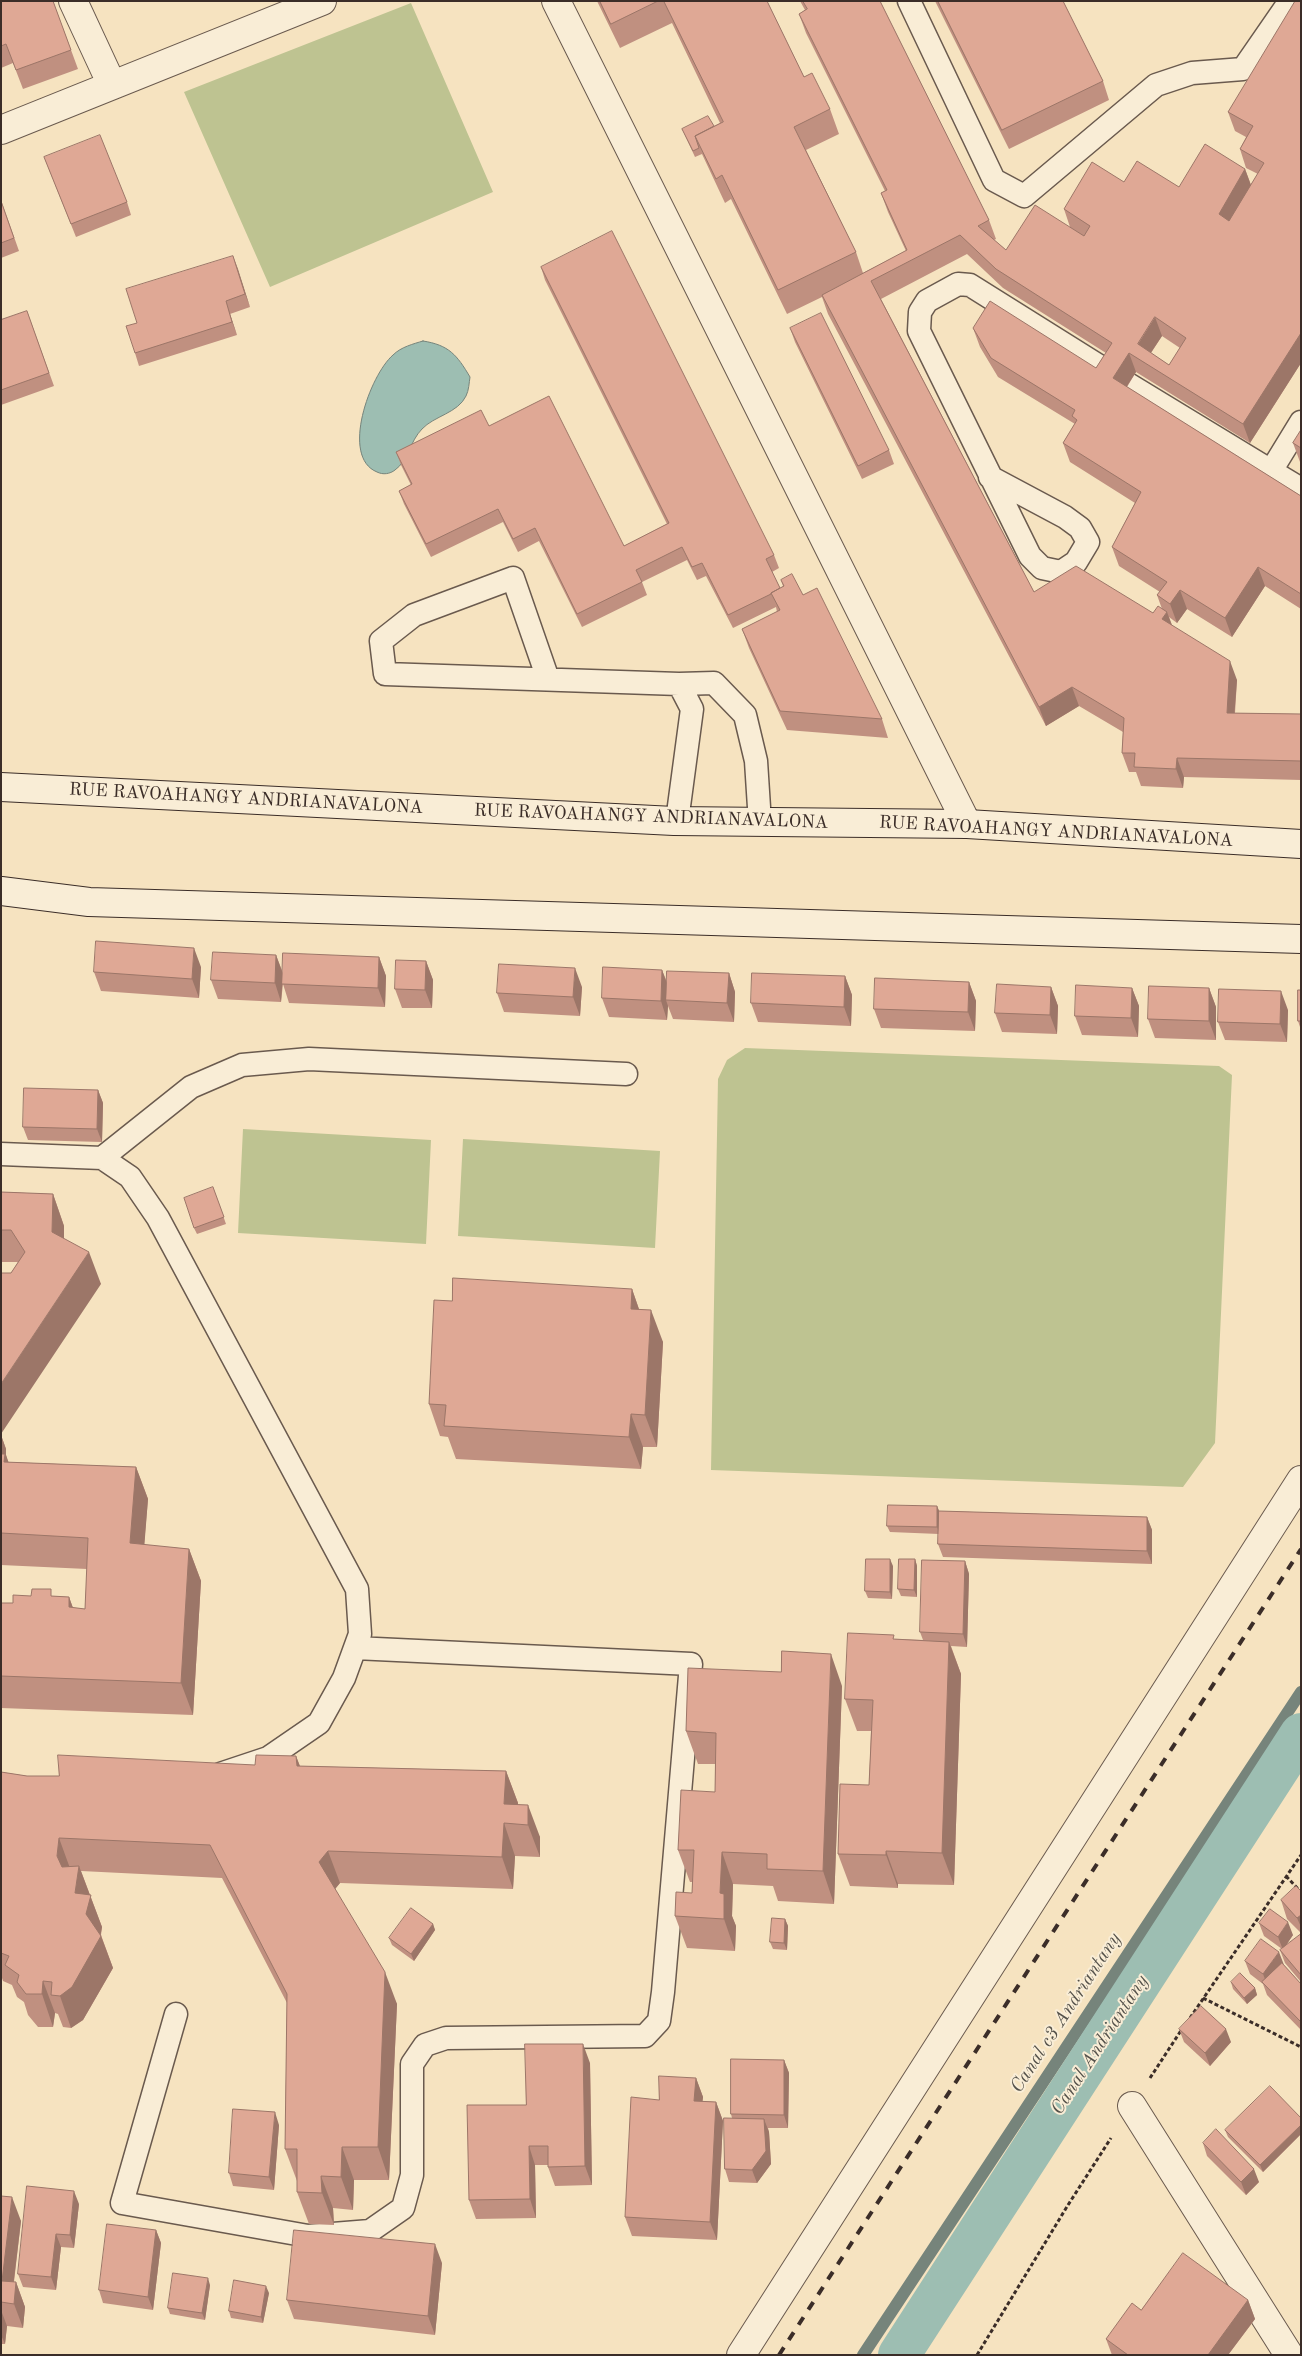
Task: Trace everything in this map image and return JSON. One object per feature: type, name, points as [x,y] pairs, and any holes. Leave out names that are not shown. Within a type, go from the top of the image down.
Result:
[{"type":"street","points":[[73,1],[112,85]]},
{"type":"street","points":[[1,130],[322,1]]},
{"type":"street","points":[[556,1],[967,824]]},
{"type":"street","name":"RUE RAVOAHANGY ANDRIANAVALONA","points":[[1,787],[677,821],[967,824],[1301,844]]},
{"type":"street","points":[[1,890],[89,902],[1301,939]]},
{"type":"street","points":[[741,2355],[1301,1480]]},
{"type":"street","points":[[1132,2106],[1289,2355]]},
{"type":"lane","points":[[909,1],[994,180],[1024,196],[1156,85],[1192,73],[1243,69],[1290,1]]},
{"type":"lane","points":[[990,477],[1065,517],[1080,528],[1088,542],[1076,562],[1062,572],[1042,568],[1030,556],[990,477],[919,331],[920,312],[928,301],[958,284],[970,285],[1301,489]]},
{"type":"lane","points":[[1271,470],[1301,422]]},
{"type":"lane","points":[[548,679],[513,578],[414,615],[381,641],[385,674],[679,684],[714,683],[745,716],[756,761],[760,823]]},
{"type":"lane","points":[[677,821],[692,709],[679,684]]},
{"type":"lane","points":[[102,1158],[191,1087],[242,1065],[309,1059],[626,1074]]},
{"type":"lane","points":[[1,1154],[102,1158],[130,1176],[158,1218],[357,1589],[360,1634],[344,1678],[319,1723],[268,1758],[208,1778],[198,1778]]},
{"type":"lane","points":[[176,2014],[122,2203],[308,2236],[370,2231],[403,2208],[412,2175],[412,2064],[425,2045],[446,2038],[646,2036],[659,2021],[691,1664],[355,1648]]},
{"type":"path","points":[[1286,1876],[1301,1892]]},
{"type":"path","points":[[1204,1998],[1300,2047]]},
{"type":"green space","points":[[411,3],[493,192],[270,287],[184,92]]},
{"type":"green space","points":[[745,1048],[1219,1066],[1232,1075],[1215,1443],[1183,1487],[711,1470],[718,1079],[727,1060]]},
{"type":"green space","points":[[243,1129],[431,1140],[426,1244],[238,1233]]},
{"type":"green space","points":[[463,1139],[660,1151],[655,1248],[458,1236]]},
{"type":"water","points":[[423,341],[446,348],[461,363],[470,377],[467,394],[457,407],[422,429],[399,466],[389,473],[379,473],[366,463],[361,450],[362,415],[368,397],[384,365],[393,355],[403,348]]},
{"type":"building","points":[[1,1],[53,1],[71,50],[16,70],[6,44],[1,46]]},
{"type":"building","points":[[600,1],[658,1],[611,24]]},
{"type":"building","points":[[664,1],[767,1],[804,77],[812,73],[830,109],[794,127],[856,252],[778,290],[722,175],[716,179],[695,136],[723,122]]},
{"type":"building","points":[[803,1],[880,1],[989,220],[978,226],[1006,250],[1035,205],[1084,236],[1090,226],[1064,209],[1092,162],[1124,182],[1137,161],[1179,187],[1205,144],[1245,169],[1219,214],[1229,221],[1264,163],[1240,149],[1253,126],[1228,112],[1295,1],[1301,1],[1301,333],[1243,424],[1129,353],[1113,378],[1301,496],[1301,594],[1258,567],[1225,618],[1180,590],[1170,604],[1157,595],[1167,582],[1112,547],[1141,492],[1063,443],[1077,420],[1072,416],[1075,410],[991,358],[973,328],[990,301],[1096,368],[1112,343],[996,269],[960,235],[871,281],[1034,592],[1076,566],[1153,613],[1158,606],[1167,612],[1162,619],[1230,661],[1227,713],[1301,714],[1301,761],[1177,758],[1176,769],[1134,767],[1135,753],[1122,753],[1124,718],[1072,687],[1039,707],[822,295],[907,250],[881,193],[887,190],[799,14],[807,9]],"holes":[[[1155,317],[1186,338],[1169,365],[1138,344]]]},
{"type":"building","points":[[938,1],[1063,1],[1103,81],[1002,130]]},
{"type":"building","points":[[708,116],[714,126],[695,136],[699,148],[693,151],[682,129]]},
{"type":"building","points":[[100,135],[127,202],[71,224],[44,157]]},
{"type":"building","points":[[1,201],[14,238],[1,243]]},
{"type":"building","points":[[612,231],[774,555],[766,559],[780,588],[728,615],[702,563],[692,567],[682,547],[636,570],[642,582],[577,614],[535,528],[513,539],[498,509],[426,544],[399,491],[412,484],[396,452],[481,410],[489,426],[549,396],[624,546],[669,523],[541,267]]},
{"type":"building","points":[[233,256],[245,294],[226,301],[232,322],[135,353],[126,326],[137,323],[126,289]]},
{"type":"building","points":[[27,311],[49,373],[1,390],[1,320]]},
{"type":"building","points":[[821,313],[889,450],[858,466],[790,328]]},
{"type":"building","points":[[1301,430],[1301,448],[1293,443]]},
{"type":"building","points":[[792,574],[803,595],[817,588],[882,719],[780,711],[742,629],[780,610],[771,593],[784,586],[781,580]]},
{"type":"building","points":[[96,941],[194,948],[192,979],[94,972]]},
{"type":"building","points":[[213,952],[276,955],[275,983],[211,980]]},
{"type":"building","points":[[283,953],[379,957],[378,988],[282,984]]},
{"type":"building","points":[[396,960],[426,961],[425,990],[395,989]]},
{"type":"building","points":[[499,964],[575,968],[573,997],[497,993]]},
{"type":"building","points":[[603,967],[662,970],[661,1001],[602,998]]},
{"type":"building","points":[[667,971],[729,973],[727,1003],[666,1000]]},
{"type":"building","points":[[752,973],[845,976],[844,1007],[751,1003]]},
{"type":"building","points":[[875,978],[969,982],[968,1012],[874,1009]]},
{"type":"building","points":[[997,984],[1051,987],[1050,1015],[995,1013]]},
{"type":"building","points":[[1076,985],[1132,988],[1131,1018],[1075,1016]]},
{"type":"building","points":[[1149,986],[1209,988],[1209,1021],[1148,1019]]},
{"type":"building","points":[[1219,989],[1281,991],[1280,1024],[1218,1022]]},
{"type":"building","points":[[1298,990],[1301,990],[1301,1021],[1298,1021]]},
{"type":"building","points":[[24,1088],[98,1090],[97,1129],[23,1127]]},
{"type":"building","points":[[213,1187],[224,1217],[194,1228],[184,1198]]},
{"type":"building","points":[[1,1192],[53,1194],[52,1232],[89,1252],[1,1384],[1,1273],[11,1273],[25,1252],[11,1230],[1,1230]]},
{"type":"building","points":[[453,1278],[632,1289],[631,1309],[651,1310],[645,1415],[631,1414],[629,1437],[444,1426],[446,1405],[429,1404],[434,1300],[452,1301]]},
{"type":"building","points":[[1,1454],[5,1454],[4,1462],[136,1467],[130,1543],[189,1549],[181,1683],[1,1676],[1,1603],[13,1603],[13,1595],[31,1596],[32,1589],[51,1589],[51,1596],[69,1597],[69,1607],[85,1609],[88,1538],[1,1533]]},
{"type":"building","points":[[888,1505],[937,1506],[937,1527],[887,1526]]},
{"type":"building","points":[[939,1511],[1147,1517],[1147,1551],[938,1544]]},
{"type":"building","points":[[866,1559],[890,1559],[890,1592],[865,1591]]},
{"type":"building","points":[[899,1559],[915,1559],[914,1590],[898,1589]]},
{"type":"building","points":[[922,1560],[965,1561],[963,1634],[920,1632]]},
{"type":"building","points":[[848,1633],[894,1635],[893,1639],[949,1642],[942,1853],[886,1851],[886,1855],[838,1854],[840,1784],[869,1785],[873,1700],[845,1699]]},
{"type":"building","points":[[782,1651],[831,1654],[823,1871],[767,1869],[767,1854],[722,1852],[720,1893],[724,1894],[724,1919],[675,1916],[676,1892],[692,1893],[694,1850],[678,1850],[681,1790],[715,1792],[716,1733],[686,1731],[688,1668],[781,1672]]},
{"type":"building","points":[[58,1755],[255,1765],[256,1755],[296,1756],[297,1766],[506,1771],[504,1804],[528,1805],[528,1825],[504,1823],[502,1857],[328,1851],[319,1862],[385,1972],[378,2147],[342,2147],[341,2177],[321,2176],[322,2193],[297,2192],[297,2149],[285,2149],[287,1994],[210,1845],[59,1838],[57,1856],[62,1867],[79,1866],[75,1893],[91,1895],[86,1914],[101,1936],[72,1987],[60,1996],[51,1995],[52,1982],[43,1981],[42,1994],[26,1994],[17,1982],[19,1975],[5,1965],[9,1956],[1,1953],[1,1772],[27,1776],[59,1776]]},
{"type":"building","points":[[1296,1886],[1301,1891],[1301,1915],[1297,1918],[1281,1900]]},
{"type":"building","points":[[411,1908],[433,1924],[411,1954],[389,1938]]},
{"type":"building","points":[[1270,1909],[1288,1922],[1278,1937],[1259,1923]]},
{"type":"building","points":[[772,1918],[785,1919],[784,1943],[770,1942]]},
{"type":"building","points":[[1301,1934],[1301,1975],[1280,1950]]},
{"type":"building","points":[[1261,1939],[1279,1952],[1263,1974],[1245,1961]]},
{"type":"building","points":[[1282,1963],[1301,1984],[1301,2022],[1262,1982]]},
{"type":"building","points":[[1240,1973],[1255,1988],[1244,1998],[1231,1982]]},
{"type":"building","points":[[1201,2006],[1226,2029],[1205,2053],[1179,2029]]},
{"type":"building","points":[[525,2044],[583,2044],[585,2166],[548,2167],[548,2146],[529,2146],[530,2199],[469,2200],[467,2105],[526,2105]]},
{"type":"building","points":[[731,2059],[784,2060],[784,2115],[731,2114]]},
{"type":"building","points":[[659,2076],[696,2078],[694,2101],[716,2102],[710,2222],[625,2217],[631,2097],[659,2100]]},
{"type":"building","points":[[1270,2086],[1301,2118],[1301,2125],[1260,2165],[1225,2130]]},
{"type":"building","points":[[233,2109],[275,2112],[269,2177],[229,2173]]},
{"type":"building","points":[[724,2118],[764,2119],[766,2151],[752,2170],[725,2169]]},
{"type":"building","points":[[1216,2129],[1254,2169],[1241,2182],[1203,2143]]},
{"type":"building","points":[[27,2186],[74,2191],[70,2235],[56,2234],[51,2277],[18,2274]]},
{"type":"building","points":[[1,2196],[12,2197],[2,2281],[16,2282],[14,2304],[1,2302]]},
{"type":"building","points":[[107,2224],[156,2230],[148,2297],[99,2290]]},
{"type":"building","points":[[294,2230],[435,2244],[428,2316],[287,2300]]},
{"type":"building","points":[[1183,2253],[1248,2300],[1208,2355],[1128,2355],[1106,2339],[1132,2303],[1141,2310]]},
{"type":"building","points":[[173,2273],[208,2278],[202,2313],[168,2308]]},
{"type":"building","points":[[234,2280],[266,2286],[261,2317],[229,2311]]},
{"type":"waterway","name":"Canal c3 Andriantany","points":[[863,2355],[1301,1692]]},
{"type":"waterway","name":"Canal Andriantany","points":[[899,2355],[1301,1734]]},
{"type":"railway","points":[[779,2355],[1301,1549]]}]
